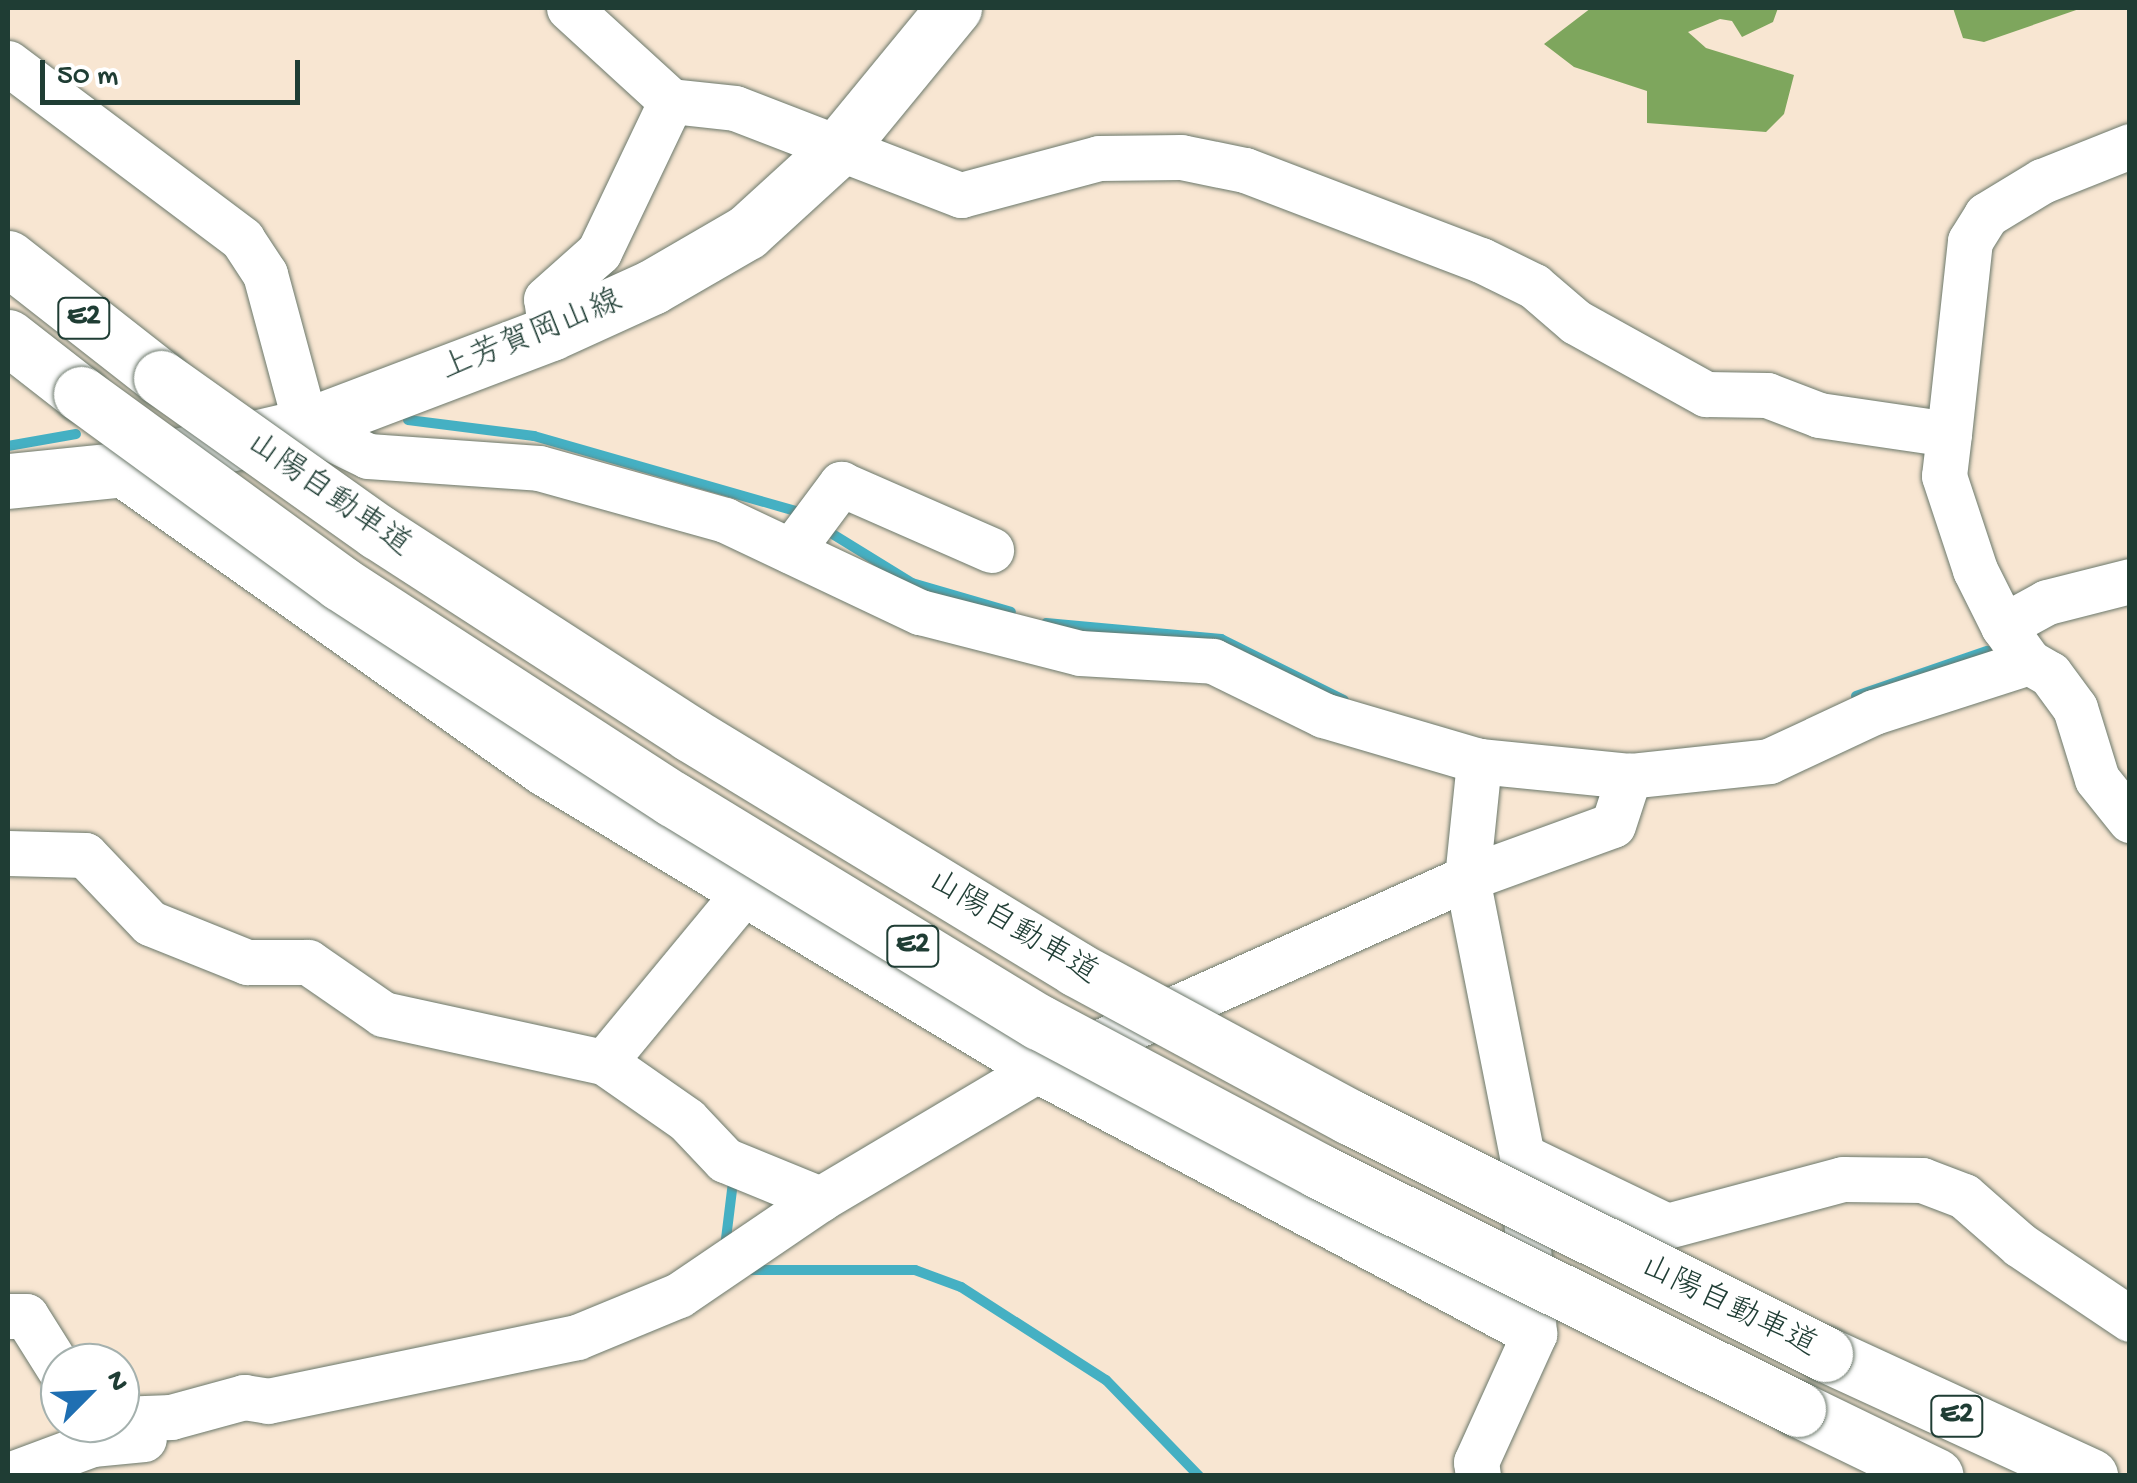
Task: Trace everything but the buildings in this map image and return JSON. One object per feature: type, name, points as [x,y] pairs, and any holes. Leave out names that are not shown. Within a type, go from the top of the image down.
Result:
[{"type":"main road","name":"上芳賀岡山線","points":[[8,481],[116,470],[306,426],[551,333],[652,287],[747,232],[838,149],[954,8]]},
{"type":"main road","name":"山陽自動車道","points":[[8,258],[161,378],[394,543],[690,734],[1076,969],[1385,1134],[1824,1354],[2090,1476]]},
{"type":"main road","name":"山陽自動車道","points":[[8,337],[340,583],[672,799],[1039,1022],[1320,1171],[1936,1476]]},
{"type":"street","points":[[569,8],[672,101],[734,108],[960,194],[1100,158],[1180,157],[1245,170],[1534,286],[1576,322],[1706,394],[1768,396],[1819,415],[1949,434]]},
{"type":"street","points":[[8,63],[242,239],[265,274],[306,426],[368,456],[539,468],[725,520],[920,612],[1080,653],[1213,661],[1323,715],[1479,761],[1629,776],[1769,761],[1874,712],[2029,662]]},
{"type":"street","points":[[551,333],[546,299],[599,252],[672,101]]},
{"type":"street","points":[[2130,146],[2042,181],[1986,215],[1970,241],[1944,476],[1975,570],[2004,626],[2029,662],[2050,674],[2076,708],[2097,779],[2130,820]]},
{"type":"street","points":[[116,470],[542,772],[1037,1070],[1534,1334]]},
{"type":"street","points":[[792,551],[840,484],[991,550]]},
{"type":"street","points":[[2004,626],[2047,602],[2130,581]]},
{"type":"street","points":[[1478,1476],[1476,1462],[1534,1334],[1522,1156],[1468,878],[1479,761]]},
{"type":"street","points":[[140,1438],[244,1397],[268,1401],[577,1338],[679,1295],[820,1199],[1037,1070],[1468,878],[1613,826],[1629,776]]},
{"type":"street","points":[[8,853],[85,855],[142,918],[220,952],[308,962],[384,1014],[609,1056],[734,1164],[820,1199]]},
{"type":"street","points":[[609,1056],[744,894]]},
{"type":"street","points":[[1522,1156],[1667,1226],[1844,1179],[1922,1180],[1964,1196],[2020,1245],[2130,1319]]},
{"type":"street","points":[[8,1316],[26,1316],[43,1343]]},
{"type":"street","points":[[12,1474],[48,1443]]},
{"type":"street","points":[[12,1474],[100,1443]]},
{"type":"green space","points":[[1591,8],[1778,8],[1773,22],[1742,37],[1732,21],[1720,19],[1688,32],[1706,48],[1794,75],[1784,114],[1766,132],[1647,123],[1647,91],[1574,67],[1544,44]]},
{"type":"green space","points":[[1953,8],[2082,8],[1984,42],[1963,38]]},
{"type":"waterway","points":[[408,420],[534,436],[802,513]]},
{"type":"waterway","points":[[8,446],[76,434]]},
{"type":"waterway","points":[[826,530],[912,583],[1011,612]]},
{"type":"waterway","points":[[1046,623],[1221,639],[1344,700]]},
{"type":"waterway","points":[[1856,696],[1987,651]]},
{"type":"waterway","points":[[725,1247],[734,1174]]},
{"type":"waterway","points":[[742,1270],[915,1270],[961,1287],[1106,1380],[1199,1476]]}]
